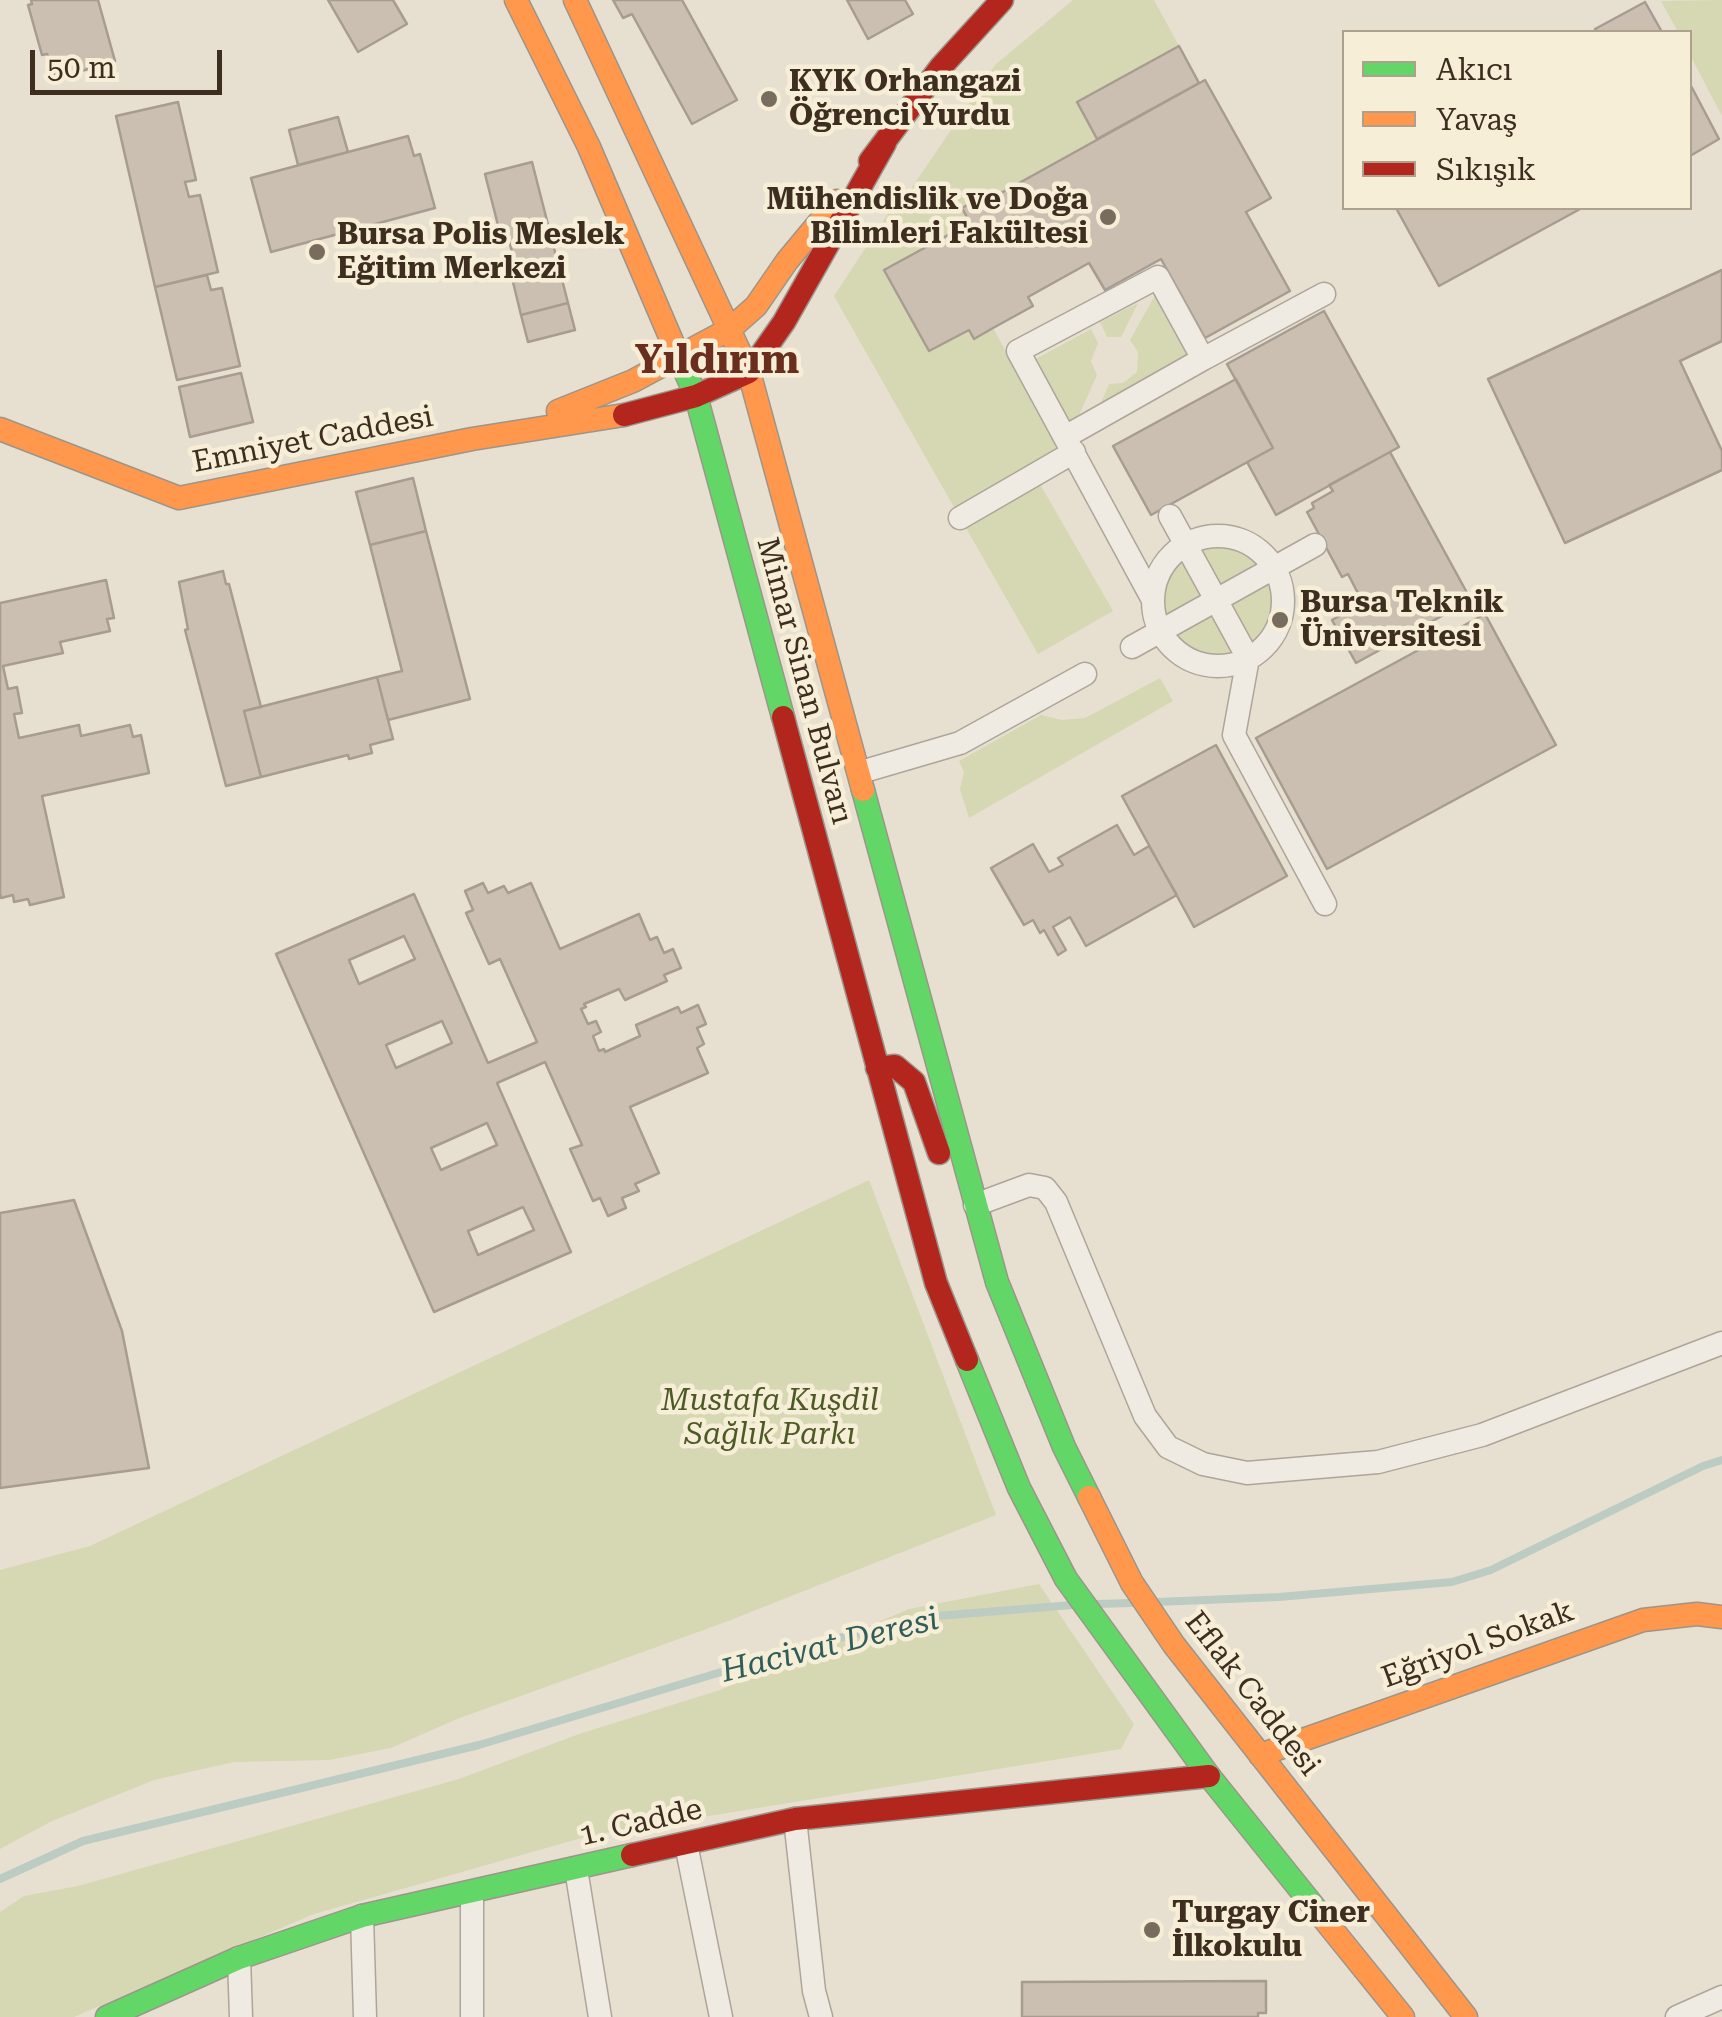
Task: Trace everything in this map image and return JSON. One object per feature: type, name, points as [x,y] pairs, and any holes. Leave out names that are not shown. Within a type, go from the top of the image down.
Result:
[{"type":"main road","name":"Mimar Sinan Bulvarı","points":[[516,0],[589,147],[696,396],[936,1283],[980,1397],[1019,1488],[1066,1579],[1209,1776]]},
{"type":"main road","name":"Mimar Sinan Bulvarı","points":[[575,0],[749,372],[997,1282],[1034,1380]]},
{"type":"main road","points":[[472,439],[568,408],[633,381],[730,328],[756,306],[787,261],[886,143],[940,68],[1002,0]]},
{"type":"main road","points":[[472,439],[636,413],[696,396],[749,372],[818,265],[886,143]]},
{"type":"main road","points":[[697,258],[733,289],[750,286],[787,261]]},
{"type":"main road","name":"Emniyet Caddesi","points":[[0,429],[179,498],[472,439]]},
{"type":"main road","points":[[877,1068],[895,1066],[914,1082],[931,1126],[963,1243],[976,1264],[997,1282]]},
{"type":"main road","name":"Eflak Caddesi","points":[[1034,1380],[1097,1518],[1132,1583],[1174,1645],[1466,2017]]},
{"type":"main road","name":"Eğriyol Sokak","points":[[1260,1755],[1643,1620],[1697,1614],[1722,1617]]},
{"type":"main road","points":[[1209,1776],[1403,2017]]},
{"type":"main road","name":"1. Cadde","points":[[107,2017],[135,2010],[239,1958],[362,1916],[795,1820],[1209,1776]]},
{"type":"street","points":[[1152,598],[1157,576],[1178,549],[1213,536],[1239,539],[1259,550],[1280,578],[1284,607],[1276,634],[1256,655],[1226,667],[1198,664],[1175,651],[1160,632],[1152,598],[1018,351],[1158,277],[1202,359]]},
{"type":"street","points":[[960,518],[1202,359],[1324,294]]},
{"type":"street","points":[[1170,516],[1248,658],[1234,734],[1324,904]]},
{"type":"street","points":[[1132,648],[1315,545]]},
{"type":"street","points":[[860,772],[960,743],[1085,674]]},
{"type":"street","points":[[976,1205],[1028,1185],[1045,1188],[1056,1202],[1145,1416],[1168,1447],[1203,1464],[1247,1474],[1378,1462],[1482,1435],[1722,1344]]},
{"type":"street","points":[[795,1820],[814,1991],[821,2017]]},
{"type":"street","points":[[686,1844],[721,2017]]},
{"type":"street","points":[[576,1869],[600,2017]]},
{"type":"street","points":[[472,1893],[472,2017]]},
{"type":"street","points":[[362,1916],[366,2017]]},
{"type":"street","points":[[239,1958],[241,2017]]},
{"type":"street","points":[[1677,2017],[1722,1997]]},
{"type":"green space","points":[[1073,0],[1154,0],[1179,46],[1077,102],[1097,139],[983,203],[980,198],[963,208],[970,223],[885,270],[929,351],[969,330],[974,338],[993,328],[1060,450],[955,509],[834,296],[995,65]]},
{"type":"green space","points":[[1722,0],[1722,116],[1692,59],[1692,30],[1677,30],[1661,1]]},
{"type":"green space","points":[[1158,290],[1193,354],[1096,415],[1109,384],[1123,383],[1137,372],[1138,352],[1130,340]]},
{"type":"green space","points":[[1138,303],[1121,337],[1107,337],[1100,322]]},
{"type":"green space","points":[[1091,329],[1098,343],[1091,361],[1097,375],[1076,422],[1071,425],[1034,360]]},
{"type":"green space","points":[[1040,484],[1113,611],[1038,654],[966,528]]},
{"type":"green space","points":[[1198,549],[1236,549],[1260,567],[1220,589]]},
{"type":"green space","points":[[1181,558],[1203,598],[1164,619],[1162,591]]},
{"type":"green space","points":[[1268,580],[1273,605],[1270,623],[1252,646],[1228,603]]},
{"type":"green space","points":[[1213,613],[1236,655],[1213,659],[1194,654],[1172,635]]},
{"type":"green space","points":[[1160,678],[1173,701],[969,818],[960,789],[964,772],[959,761],[1041,715],[1062,720],[1085,718]]},
{"type":"green space","name":"Mustafa Kuşdil Sağlık Parkı","points":[[869,1180],[996,1515],[723,1623],[457,1719],[391,1748],[329,1760],[234,1762],[154,1780],[50,1822],[0,1849],[0,1570],[90,1546]]},
{"type":"green space","points":[[1039,1584],[1134,1724],[1121,1749],[592,1835],[314,1914],[74,2017],[0,2017],[0,1912],[24,1896],[78,1886],[459,1779],[579,1734],[720,1690],[909,1609]]},
{"type":"building","points":[[31,0],[98,0],[115,61],[55,79],[47,54],[42,55],[28,5]]},
{"type":"building","points":[[328,0],[393,0],[407,24],[358,52]]},
{"type":"building","points":[[613,0],[682,0],[737,100],[692,124],[632,14],[623,18]]},
{"type":"building","points":[[847,0],[905,0],[913,14],[868,39]]},
{"type":"building","points":[[1645,2],[1661,30],[1596,30]]},
{"type":"building","points":[[1179,46],[1199,83],[1097,139],[1077,102]]},
{"type":"building","name":"Mühendislik ve Doğa Bilimleri Fakültesi","points":[[1205,80],[1271,198],[1246,212],[1290,291],[1205,338],[1161,259],[1105,290],[1089,263],[1028,297],[1033,306],[974,339],[969,330],[929,351],[884,270],[970,223],[962,208],[980,198],[983,203]]},
{"type":"building","points":[[1692,88],[1719,139],[1692,155]]},
{"type":"building","points":[[178,102],[196,180],[185,182],[189,197],[200,195],[218,272],[155,287],[116,116]]},
{"type":"building","points":[[338,117],[348,152],[298,165],[289,130]]},
{"type":"building","points":[[408,136],[414,156],[420,154],[435,208],[271,252],[251,178]]},
{"type":"building","points":[[532,162],[568,303],[521,315],[513,282],[519,281],[508,236],[501,237],[485,174]]},
{"type":"building","points":[[1397,210],[1578,210],[1439,286]]},
{"type":"building","points":[[1722,270],[1722,341],[1680,361],[1722,451],[1722,470],[1565,543],[1488,379]]},
{"type":"building","points":[[207,275],[211,290],[222,288],[240,366],[177,380],[155,287]]},
{"type":"building","points":[[568,303],[575,330],[528,342],[521,315]]},
{"type":"building","points":[[1324,311],[1399,447],[1276,515],[1247,462],[1273,448],[1227,364]]},
{"type":"building","points":[[241,373],[253,422],[190,437],[179,387]]},
{"type":"building","points":[[1236,379],[1273,448],[1151,515],[1113,446]]},
{"type":"building","points":[[1390,452],[1471,600],[1356,663],[1332,620],[1363,603],[1348,574],[1342,577],[1307,512],[1314,508],[1312,503],[1333,491],[1329,485]]},
{"type":"building","points":[[413,478],[426,531],[370,545],[356,492]]},
{"type":"building","points":[[426,531],[470,699],[388,720],[377,677],[402,671],[370,545]]},
{"type":"building","points":[[223,571],[261,707],[244,711],[261,777],[226,786],[185,630],[188,629],[179,582]]},
{"type":"building","points":[[106,580],[114,618],[107,619],[110,631],[60,642],[63,653],[3,666],[8,689],[17,687],[22,713],[14,714],[19,738],[79,725],[81,736],[130,725],[133,737],[141,735],[149,773],[42,796],[64,897],[30,905],[28,899],[14,902],[13,895],[1,898],[0,603]]},
{"type":"building","points":[[1485,614],[1556,745],[1327,869],[1256,738]]},
{"type":"building","points":[[377,677],[393,739],[370,745],[372,753],[349,759],[348,755],[261,777],[244,711]]},
{"type":"building","points":[[1216,745],[1287,876],[1194,927],[1122,796]]},
{"type":"building","points":[[1117,825],[1134,855],[1149,846],[1177,895],[1086,946],[1070,917],[1053,927],[1066,950],[1058,955],[1044,930],[1040,933],[1033,920],[1024,925],[991,868],[1033,844],[1049,872],[1063,865],[1058,858]]},
{"type":"building","points":[[483,883],[488,893],[504,886],[508,893],[531,883],[560,949],[639,914],[650,940],[657,937],[664,953],[673,949],[681,968],[664,975],[667,981],[625,1000],[619,989],[584,1004],[586,1007],[581,1009],[588,1024],[596,1021],[601,1032],[593,1036],[599,1051],[605,1052],[640,1036],[636,1025],[678,1007],[681,1013],[698,1005],[706,1024],[697,1028],[704,1044],[697,1048],[708,1073],[630,1107],[659,1173],[635,1184],[639,1191],[622,1198],[626,1208],[608,1216],[600,1198],[593,1201],[570,1149],[582,1145],[545,1062],[497,1083],[571,1252],[434,1312],[276,954],[414,894],[488,1063],[537,1042],[500,959],[489,964],[466,913],[473,910],[465,891]],"holes":[[[404,936],[415,959],[359,984],[349,960]],[[442,1021],[452,1043],[396,1068],[386,1045]],[[487,1123],[497,1145],[441,1170],[431,1148]],[[523,1207],[534,1230],[478,1255],[468,1231]]]},
{"type":"building","points":[[74,1200],[122,1331],[149,1468],[0,1488],[0,1213]]},
{"type":"building","points":[[1266,1981],[1266,2013],[1258,2013],[1258,2017],[1022,2017],[1022,1982]]},
{"type":"waterway","name":"Hacivat Deresi","points":[[1156,1602],[1279,1597],[1452,1582],[1491,1570],[1722,1460]]},
{"type":"waterway","name":"Hacivat Deresi","points":[[1096,1604],[1132,1603]]},
{"type":"waterway","name":"Hacivat Deresi","points":[[0,1879],[83,1841],[479,1745],[814,1644],[925,1617],[1072,1605]]},
{"type":"traffic: fast","points":[[674,346],[696,396],[783,717]]},
{"type":"traffic: fast","points":[[863,790],[997,1282],[1064,1447],[1089,1497]]},
{"type":"traffic: fast","points":[[967,1360],[1019,1488],[1066,1579],[1209,1776],[1323,1918]]},
{"type":"traffic: fast","points":[[107,2017],[239,1958],[362,1916],[632,1855]]},
{"type":"traffic: slow","points":[[516,0],[589,147],[674,346]]},
{"type":"traffic: slow","points":[[575,0],[749,372],[863,790]]},
{"type":"traffic: slow","points":[[558,411],[633,381],[730,329],[756,306],[837,201]]},
{"type":"traffic: slow","points":[[0,429],[179,498],[472,439],[624,415]]},
{"type":"traffic: slow","points":[[1089,1497],[1132,1583],[1174,1645],[1466,2017]]},
{"type":"traffic: slow","points":[[1260,1755],[1643,1620],[1697,1614],[1722,1617]]},
{"type":"traffic: slow","points":[[1323,1918],[1403,2017]]},
{"type":"traffic: jam","points":[[870,161],[940,68],[1002,0]]},
{"type":"traffic: jam","points":[[624,415],[696,396],[749,372],[784,322],[885,143]]},
{"type":"traffic: jam","points":[[783,717],[936,1283],[967,1360]]},
{"type":"traffic: jam","points":[[877,1068],[895,1066],[914,1082],[939,1153]]},
{"type":"traffic: jam","points":[[632,1855],[795,1819],[1209,1776]]},
{"type":"place","name":"KYK Orhangazi Öğrenci Yurdu","points":[[769,99]]},
{"type":"place","name":"Mühendislik ve Doğa Bilimleri Fakültesi","points":[[1108,217]]},
{"type":"place","name":"Bursa Polis Meslek Eğitim Merkezi","points":[[317,252]]},
{"type":"place","name":"Bursa Teknik Üniversitesi","points":[[1280,620]]},
{"type":"place","name":"Turgay Ciner İlkokulu","points":[[1152,1930]]},
{"type":"district","name":"Yıldırım","points":[[717,361]]}]
